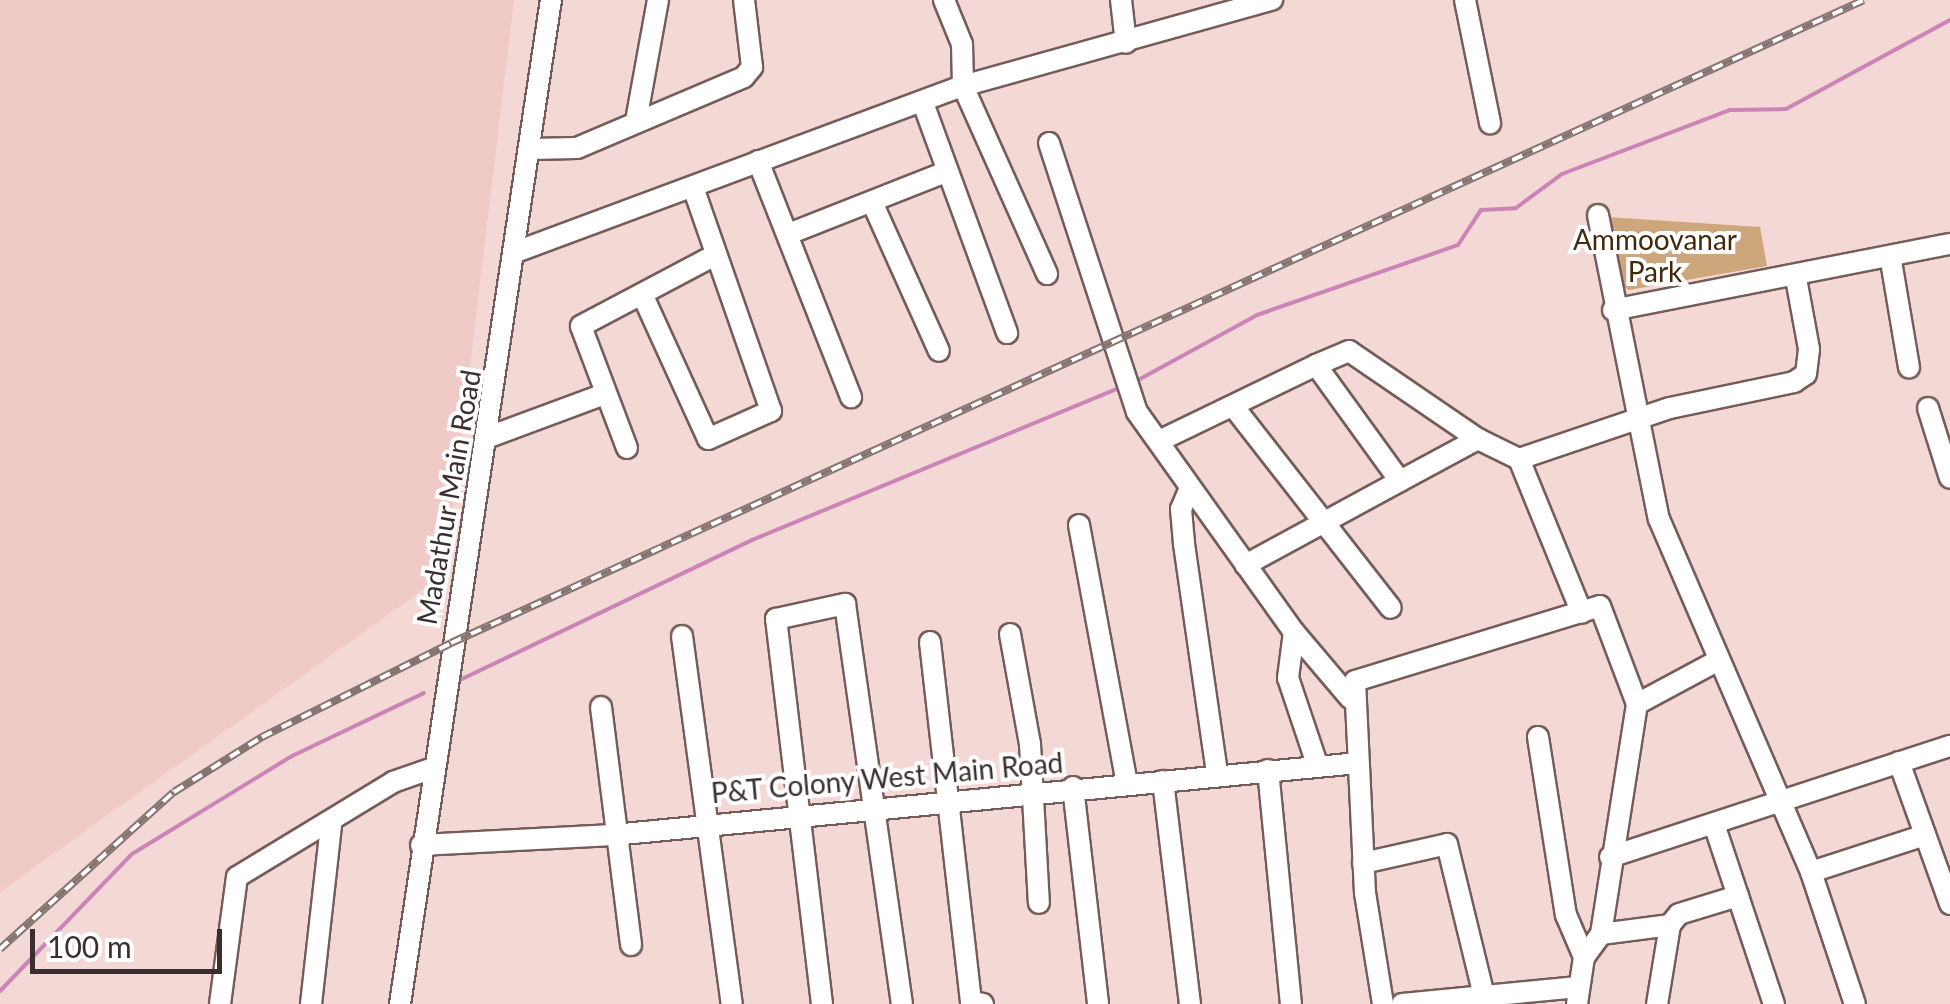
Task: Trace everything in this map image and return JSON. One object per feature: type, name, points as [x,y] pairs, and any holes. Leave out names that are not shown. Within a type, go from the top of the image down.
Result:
[{"type":"street","name":"Madathur Main Road","points":[[400,1004],[551,0]]},
{"type":"street","points":[[636,121],[658,0]]},
{"type":"street","points":[[530,149],[578,148],[744,76],[752,67],[744,0]]},
{"type":"street","points":[[944,0],[962,44],[964,86],[1046,274]]},
{"type":"street","points":[[1120,0],[1126,42]]},
{"type":"street","points":[[516,252],[964,86],[1272,0]]},
{"type":"street","points":[[1465,0],[1490,123]]},
{"type":"street","points":[[923,103],[1006,333]]},
{"type":"street","points":[[1049,142],[1137,412],[1294,632],[1350,698],[1363,863],[1383,1004]]},
{"type":"street","points":[[758,160],[790,233],[851,397]]},
{"type":"street","points":[[790,233],[946,172]]},
{"type":"street","points":[[642,294],[708,440],[770,412],[693,187]]},
{"type":"street","points":[[872,202],[939,351]]},
{"type":"street","points":[[1598,215],[1612,310],[1660,519],[1811,872],[1855,1004]]},
{"type":"street","points":[[1612,310],[1891,261],[1950,244]]},
{"type":"street","points":[[627,448],[602,396],[581,326],[714,256]]},
{"type":"street","points":[[1891,261],[1909,367]]},
{"type":"street","points":[[1519,460],[1638,425],[1660,411],[1806,374],[1796,278]]},
{"type":"street","points":[[1159,441],[1349,351],[1478,440],[1519,460],[1582,612]]},
{"type":"street","points":[[1316,365],[1400,481]]},
{"type":"street","points":[[486,438],[602,396]]},
{"type":"street","points":[[1233,406],[1320,525],[1391,608]]},
{"type":"street","points":[[1928,408],[1950,478]]},
{"type":"street","points":[[1246,565],[1478,440]]},
{"type":"street","points":[[1190,488],[1181,509],[1184,544],[1217,772]]},
{"type":"street","points":[[1079,525],[1127,783]]},
{"type":"street","points":[[822,1004],[804,813],[776,619],[845,604],[878,807],[902,1004]]},
{"type":"street","points":[[1350,698],[1366,672],[1600,606],[1637,704],[1610,857],[1601,934],[1584,957],[1577,996],[1402,1004]]},
{"type":"street","points":[[1294,632],[1288,678],[1317,764]]},
{"type":"street","points":[[1010,634],[1033,794],[1039,904]]},
{"type":"street","points":[[682,636],[732,1004]]},
{"type":"street","points":[[930,642],[952,800],[970,1002],[983,1004]]},
{"type":"street","points":[[1637,704],[1719,660]]},
{"type":"street","points":[[600,707],[613,835],[631,945]]},
{"type":"street","points":[[1538,737],[1566,915],[1584,957]]},
{"type":"street","points":[[1610,857],[1715,828],[1950,746]]},
{"type":"street","points":[[1899,762],[1948,893]]},
{"type":"street","name":"P&T Colony West Main Road","points":[[421,846],[613,835],[706,820],[1033,794],[1217,772],[1358,763]]},
{"type":"street","points":[[220,1004],[238,876],[253,861],[330,826],[393,782],[433,768]]},
{"type":"street","points":[[1268,770],[1291,1004]]},
{"type":"street","points":[[1163,781],[1190,1004]]},
{"type":"street","points":[[1074,788],[1098,1004]]},
{"type":"street","points":[[311,1004],[330,826]]},
{"type":"street","points":[[1715,828],[1774,1004]]},
{"type":"street","points":[[1811,872],[1925,834]]},
{"type":"street","points":[[1363,863],[1447,844],[1485,998]]},
{"type":"street","points":[[1658,1004],[1670,926],[1678,914],[1738,896]]},
{"type":"street","points":[[1601,934],[1670,926]]},
{"type":"shaded area","points":[[0,0],[514,0],[445,574],[0,892]]},
{"type":"green space","name":"Ammoovanar Park","points":[[1607,217],[1760,227],[1767,266],[1629,290],[1613,281]]},
{"type":"waterway","points":[[1140,379],[1257,315],[1458,245],[1481,210],[1516,208],[1562,174],[1730,110],[1786,109],[1950,20]]},
{"type":"waterway","points":[[462,679],[752,540],[1117,389]]},
{"type":"waterway","points":[[0,991],[132,854],[292,756],[424,693]]},
{"type":"railway","points":[[0,949],[174,792],[262,737],[451,643],[1864,0]]}]
